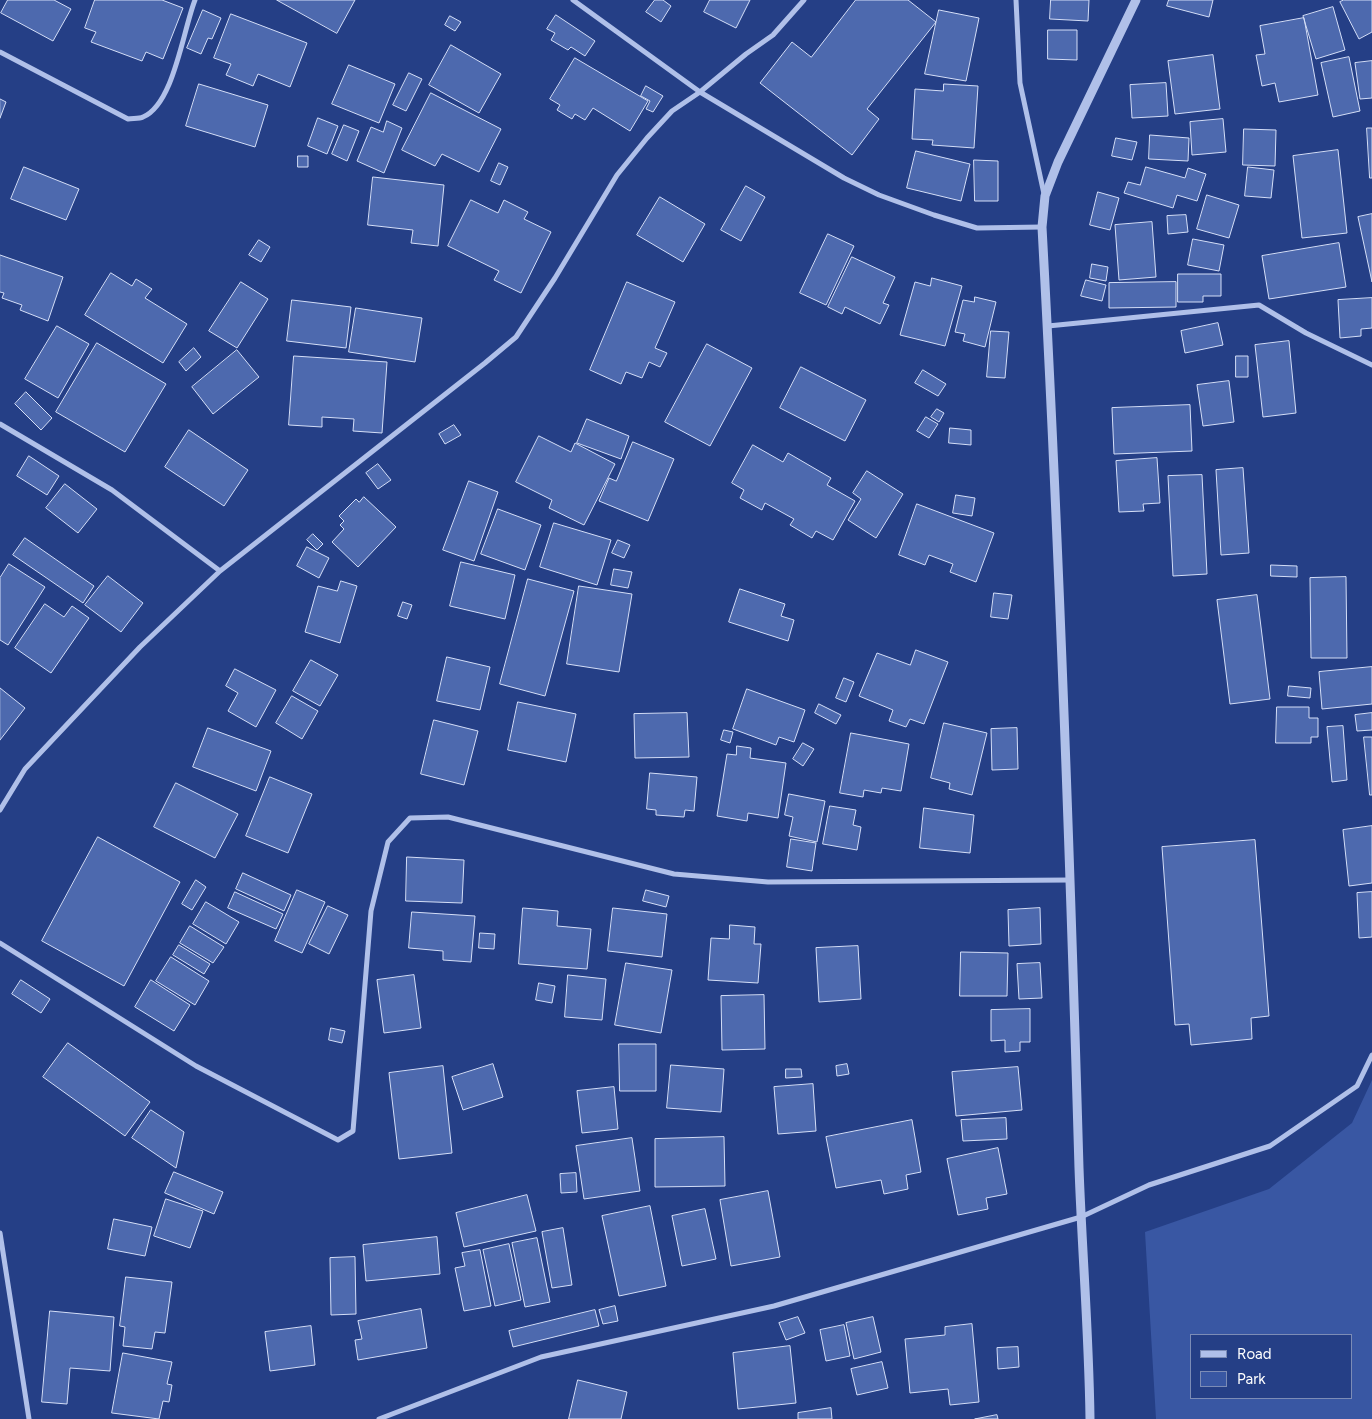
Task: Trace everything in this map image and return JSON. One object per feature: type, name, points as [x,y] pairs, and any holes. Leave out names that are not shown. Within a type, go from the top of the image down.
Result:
[{"type":"street","points":[[0,52],[128,119],[143,117],[157,107],[167,91],[195,0]]},
{"type":"street","points":[[573,0],[700,92],[844,178],[879,195],[934,216],[977,228],[1042,227]]},
{"type":"street","points":[[0,810],[25,769],[140,647],[220,571],[478,369],[516,337],[555,278],[617,175],[647,138],[672,111],[700,92],[746,54],[773,35],[804,0]]},
{"type":"street","points":[[1016,0],[1020,84],[1045,196]]},
{"type":"street","points":[[1090,1419],[1090,1354],[1081,1216],[1071,880],[1048,326],[1042,227],[1045,196],[1062,154],[1136,0]]},
{"type":"street","points":[[1048,326],[1259,305],[1306,333],[1372,365]]},
{"type":"street","points":[[0,424],[112,490],[220,571]]},
{"type":"street","points":[[0,943],[196,1066],[338,1140],[353,1131],[371,911],[388,842],[410,818],[448,817],[674,874],[768,882],[1071,880]]},
{"type":"street","points":[[379,1419],[541,1357],[774,1306],[1081,1216],[1149,1185],[1270,1146],[1357,1086],[1372,1055]]},
{"type":"street","points":[[0,1233],[29,1419]]},
{"type":"green space","points":[[1372,1080],[1372,1419],[1156,1419],[1145,1232],[1269,1189],[1352,1123]]},
{"type":"building","points":[[8,0],[54,0],[71,9],[53,41],[1,13]]},
{"type":"building","points":[[95,0],[162,0],[183,8],[163,59],[146,52],[142,61],[91,42],[96,32],[85,28]]},
{"type":"building","points":[[277,0],[355,0],[337,33]]},
{"type":"building","points":[[655,0],[663,0],[671,6],[661,22],[646,12]]},
{"type":"building","points":[[710,0],[750,0],[736,28],[704,12]]},
{"type":"building","points":[[856,0],[908,0],[936,22],[867,109],[879,119],[852,155],[760,83],[792,42],[811,57]]},
{"type":"building","points":[[1051,0],[1089,0],[1088,21],[1050,19]]},
{"type":"building","points":[[1169,0],[1213,0],[1209,17],[1167,6]]},
{"type":"building","points":[[1344,0],[1372,0],[1372,32],[1359,39],[1340,2]]},
{"type":"building","points":[[1333,7],[1345,50],[1316,59],[1303,16]]},
{"type":"building","points":[[203,10],[221,18],[212,39],[208,38],[201,54],[187,48]]},
{"type":"building","points":[[939,10],[979,18],[966,81],[925,74]]},
{"type":"building","points":[[231,14],[307,43],[290,87],[258,74],[253,86],[226,75],[231,64],[214,58]]},
{"type":"building","points":[[556,15],[595,41],[585,56],[571,47],[568,50],[551,40],[555,33],[547,29]]},
{"type":"building","points":[[450,16],[461,22],[455,31],[445,25]]},
{"type":"building","points":[[1304,18],[1318,95],[1279,102],[1275,83],[1262,86],[1256,55],[1265,54],[1260,26]]},
{"type":"building","points":[[1048,30],[1077,30],[1077,60],[1048,59]]},
{"type":"building","points":[[451,45],[501,74],[479,113],[429,85]]},
{"type":"building","points":[[1213,55],[1220,109],[1175,114],[1168,61]]},
{"type":"building","points":[[1349,57],[1360,111],[1333,117],[1321,63]]},
{"type":"building","points":[[575,58],[648,101],[630,131],[593,108],[585,120],[575,114],[572,119],[557,110],[560,105],[550,99]]},
{"type":"building","points":[[1372,61],[1372,98],[1360,99],[1355,63]]},
{"type":"building","points":[[349,65],[395,84],[379,123],[332,104]]},
{"type":"building","points":[[409,73],[422,79],[406,111],[393,105]]},
{"type":"building","points":[[1166,83],[1168,116],[1132,118],[1130,85]]},
{"type":"building","points":[[199,84],[268,105],[255,147],[186,126]]},
{"type":"building","points":[[944,84],[978,86],[974,148],[932,145],[933,140],[912,139],[915,89],[943,91]]},
{"type":"building","points":[[646,86],[663,96],[653,112],[646,109],[650,101],[641,96]]},
{"type":"building","points":[[431,93],[501,129],[479,172],[442,154],[435,166],[402,150]]},
{"type":"building","points":[[0,99],[6,102],[0,118]]},
{"type":"building","points":[[318,118],[338,126],[327,154],[308,146]]},
{"type":"building","points":[[1223,119],[1226,152],[1192,155],[1190,122]]},
{"type":"building","points":[[387,121],[402,128],[384,173],[357,161],[371,127],[383,132]]},
{"type":"building","points":[[344,125],[359,131],[347,161],[332,154]]},
{"type":"building","points":[[1367,128],[1372,128],[1372,178],[1370,178]]},
{"type":"building","points":[[1244,129],[1276,130],[1275,166],[1243,165]]},
{"type":"building","points":[[1150,135],[1189,138],[1188,161],[1149,159]]},
{"type":"building","points":[[1116,138],[1137,142],[1132,160],[1112,156]]},
{"type":"building","points":[[1338,150],[1347,233],[1302,238],[1293,156]]},
{"type":"building","points":[[916,151],[970,164],[961,201],[907,188]]},
{"type":"building","points":[[298,156],[308,156],[308,167],[298,167]]},
{"type":"building","points":[[974,160],[998,161],[998,201],[975,201]]},
{"type":"building","points":[[499,163],[508,167],[500,185],[491,181]]},
{"type":"building","points":[[24,167],[79,189],[66,220],[11,199]]},
{"type":"building","points":[[1146,167],[1185,178],[1188,168],[1206,174],[1197,201],[1177,195],[1173,208],[1124,193],[1128,182],[1140,185]]},
{"type":"building","points":[[1248,167],[1274,170],[1271,198],[1245,196]]},
{"type":"building","points":[[373,177],[444,185],[438,246],[411,243],[413,230],[368,225]]},
{"type":"building","points":[[746,186],[765,197],[741,241],[721,230]]},
{"type":"building","points":[[1098,192],[1119,198],[1110,230],[1090,225]]},
{"type":"building","points":[[1207,195],[1239,205],[1229,238],[1197,229]]},
{"type":"building","points":[[660,197],[705,224],[683,262],[637,235]]},
{"type":"building","points":[[471,200],[498,213],[504,200],[528,212],[524,219],[551,232],[521,293],[494,280],[499,271],[448,246]]},
{"type":"building","points":[[1372,214],[1372,282],[1358,217]]},
{"type":"building","points":[[1186,215],[1188,232],[1168,234],[1167,216]]},
{"type":"building","points":[[1152,222],[1156,277],[1119,280],[1115,225]]},
{"type":"building","points":[[828,234],[854,246],[826,305],[800,293]]},
{"type":"building","points":[[1193,239],[1224,245],[1219,271],[1188,265]]},
{"type":"building","points":[[259,240],[270,247],[261,262],[249,255]]},
{"type":"building","points":[[1339,243],[1346,287],[1269,299],[1262,256]]},
{"type":"building","points":[[0,255],[63,277],[48,321],[20,310],[22,305],[2,298],[4,293],[0,292]]},
{"type":"building","points":[[852,257],[895,277],[883,303],[889,305],[880,324],[845,307],[842,314],[828,307]]},
{"type":"building","points":[[1092,264],[1108,267],[1106,281],[1090,278]]},
{"type":"building","points":[[111,273],[132,286],[136,279],[152,289],[145,298],[187,324],[163,363],[85,315]]},
{"type":"building","points":[[1178,274],[1221,274],[1221,296],[1203,296],[1203,302],[1178,302]]},
{"type":"building","points":[[932,278],[962,286],[945,346],[900,335],[915,282],[930,286]]},
{"type":"building","points":[[1086,280],[1106,285],[1102,301],[1081,296]]},
{"type":"building","points":[[241,282],[268,299],[237,348],[209,331]]},
{"type":"building","points":[[627,282],[675,302],[655,348],[667,353],[660,367],[649,362],[642,378],[626,372],[621,384],[590,370]]},
{"type":"building","points":[[1176,282],[1176,307],[1109,308],[1109,283]]},
{"type":"building","points":[[975,297],[996,302],[985,347],[963,341],[965,334],[955,332],[963,300],[974,302]]},
{"type":"building","points":[[1372,298],[1372,328],[1361,329],[1361,336],[1340,338],[1338,300]]},
{"type":"building","points":[[292,300],[351,307],[346,348],[287,341]]},
{"type":"building","points":[[356,308],[422,318],[415,362],[349,352]]},
{"type":"building","points":[[1218,323],[1223,345],[1185,353],[1181,331]]},
{"type":"building","points":[[57,326],[89,344],[58,398],[25,379]]},
{"type":"building","points":[[991,331],[1009,332],[1005,378],[987,377]]},
{"type":"building","points":[[1289,341],[1296,413],[1263,417],[1255,345]]},
{"type":"building","points":[[97,343],[166,384],[125,452],[56,412]]},
{"type":"building","points":[[707,344],[752,368],[710,446],[665,422]]},
{"type":"building","points":[[194,348],[201,357],[186,371],[179,362]]},
{"type":"building","points":[[237,350],[259,377],[213,414],[192,387]]},
{"type":"building","points":[[294,356],[387,362],[382,433],[353,431],[354,419],[322,417],[322,427],[289,425]]},
{"type":"building","points":[[1236,356],[1248,356],[1248,377],[1236,377]]},
{"type":"building","points":[[801,367],[866,400],[845,441],[780,408]]},
{"type":"building","points":[[923,370],[946,384],[938,396],[915,383]]},
{"type":"building","points":[[1229,381],[1234,422],[1203,426],[1197,385]]},
{"type":"building","points":[[26,392],[52,418],[41,430],[15,404]]},
{"type":"building","points":[[1190,405],[1192,451],[1114,454],[1112,408]]},
{"type":"building","points":[[937,409],[944,413],[939,422],[931,417]]},
{"type":"building","points":[[926,417],[938,424],[929,438],[917,431]]},
{"type":"building","points":[[587,419],[629,436],[621,459],[577,443]]},
{"type":"building","points":[[454,425],[461,435],[445,444],[439,434]]},
{"type":"building","points":[[950,428],[971,430],[971,445],[949,443]]},
{"type":"building","points":[[189,430],[248,470],[224,506],[165,467]]},
{"type":"building","points":[[539,436],[571,452],[575,443],[615,464],[584,525],[549,508],[552,500],[516,482]]},
{"type":"building","points":[[633,442],[674,459],[648,521],[599,501],[609,478],[616,481]]},
{"type":"building","points":[[753,445],[783,462],[788,453],[831,478],[827,485],[855,501],[833,540],[816,531],[812,538],[790,525],[794,519],[765,503],[762,510],[740,498],[744,490],[732,483]]},
{"type":"building","points":[[29,456],[59,476],[47,495],[17,476]]},
{"type":"building","points":[[1157,458],[1160,503],[1143,504],[1144,511],[1119,512],[1116,461]]},
{"type":"building","points":[[378,464],[391,480],[378,489],[366,473]]},
{"type":"building","points":[[1243,468],[1249,553],[1221,555],[1216,470]]},
{"type":"building","points":[[867,471],[903,494],[876,538],[848,520],[861,499],[853,493]]},
{"type":"building","points":[[1202,475],[1207,574],[1173,576],[1168,476]]},
{"type":"building","points":[[469,481],[498,492],[474,561],[443,550]]},
{"type":"building","points":[[65,484],[97,509],[78,533],[46,508]]},
{"type":"building","points":[[956,495],[975,498],[972,516],[953,513]]},
{"type":"building","points":[[364,497],[396,527],[358,567],[332,542],[344,529],[340,525],[344,521],[339,516],[356,499],[359,502]]},
{"type":"building","points":[[917,504],[994,533],[976,582],[950,572],[953,564],[929,555],[925,565],[899,555]]},
{"type":"building","points":[[498,509],[541,525],[525,570],[481,554]]},
{"type":"building","points":[[554,523],[611,540],[597,585],[540,567]]},
{"type":"building","points":[[313,534],[323,544],[317,550],[307,540]]},
{"type":"building","points":[[25,538],[94,586],[83,603],[13,555]]},
{"type":"building","points":[[618,540],[630,545],[624,558],[612,553]]},
{"type":"building","points":[[307,547],[329,558],[319,578],[297,566]]},
{"type":"building","points":[[461,562],[515,575],[505,619],[450,606]]},
{"type":"building","points":[[9,564],[45,587],[8,645],[0,640],[0,578]]},
{"type":"building","points":[[1271,565],[1297,566],[1297,577],[1271,576]]},
{"type":"building","points":[[614,569],[632,572],[628,588],[611,585]]},
{"type":"building","points":[[108,576],[143,603],[121,632],[85,605]]},
{"type":"building","points":[[1346,577],[1347,658],[1311,658],[1310,578]]},
{"type":"building","points":[[528,579],[574,591],[545,696],[500,684]]},
{"type":"building","points":[[341,581],[357,586],[340,643],[305,632],[318,586],[337,591]]},
{"type":"building","points":[[579,586],[632,594],[619,672],[567,664]]},
{"type":"building","points":[[740,589],[785,604],[781,616],[794,620],[788,641],[729,622]]},
{"type":"building","points":[[994,593],[1012,595],[1008,619],[991,617]]},
{"type":"building","points":[[1257,595],[1270,699],[1230,704],[1217,600]]},
{"type":"building","points":[[403,602],[412,605],[407,619],[398,616]]},
{"type":"building","points":[[45,604],[64,617],[72,606],[89,618],[51,673],[15,648]]},
{"type":"building","points":[[916,650],[948,662],[924,724],[910,719],[906,727],[889,721],[893,710],[859,696],[877,653],[910,665]]},
{"type":"building","points":[[447,657],[490,667],[480,710],[437,701]]},
{"type":"building","points":[[311,660],[338,675],[320,706],[293,691]]},
{"type":"building","points":[[1372,667],[1372,704],[1322,709],[1319,672]]},
{"type":"building","points":[[235,669],[276,690],[256,727],[228,711],[238,693],[226,686]]},
{"type":"building","points":[[844,678],[854,682],[846,702],[836,698]]},
{"type":"building","points":[[1289,686],[1311,688],[1310,698],[1288,696]]},
{"type":"building","points":[[0,688],[25,708],[0,740]]},
{"type":"building","points":[[747,689],[805,710],[794,742],[779,737],[776,745],[733,729]]},
{"type":"building","points":[[292,696],[318,711],[302,739],[276,723]]},
{"type":"building","points":[[518,702],[576,714],[566,762],[508,750]]},
{"type":"building","points":[[819,704],[841,715],[836,724],[815,713]]},
{"type":"building","points":[[1277,707],[1309,707],[1309,718],[1318,718],[1318,737],[1311,737],[1311,743],[1276,743]]},
{"type":"building","points":[[687,713],[689,757],[635,758],[634,714]]},
{"type":"building","points":[[1372,713],[1372,730],[1357,731],[1355,715]]},
{"type":"building","points":[[434,720],[478,731],[464,785],[421,774]]},
{"type":"building","points":[[944,723],[987,733],[972,795],[949,789],[950,783],[931,778]]},
{"type":"building","points":[[1343,726],[1347,780],[1332,782],[1327,727]]},
{"type":"building","points":[[208,728],[271,751],[256,791],[193,767]]},
{"type":"building","points":[[1017,728],[1018,769],[992,770],[991,729]]},
{"type":"building","points":[[724,730],[733,732],[730,743],[721,740]]},
{"type":"building","points":[[851,733],[909,744],[901,791],[882,788],[881,793],[864,790],[863,797],[840,793]]},
{"type":"building","points":[[1364,737],[1372,737],[1372,795],[1370,795]]},
{"type":"building","points":[[803,743],[814,749],[803,766],[793,759]]},
{"type":"building","points":[[737,746],[751,748],[750,758],[786,763],[778,818],[748,813],[747,821],[717,816],[727,754],[736,755]]},
{"type":"building","points":[[650,773],[697,777],[694,811],[685,810],[684,817],[656,815],[656,810],[647,809]]},
{"type":"building","points":[[270,777],[312,794],[288,853],[246,836]]},
{"type":"building","points":[[176,783],[238,814],[215,858],[154,827]]},
{"type":"building","points":[[789,794],[825,801],[817,842],[789,836],[793,817],[785,815]]},
{"type":"building","points":[[830,806],[856,810],[853,825],[861,827],[857,850],[823,844]]},
{"type":"building","points":[[924,808],[974,815],[970,853],[920,848]]},
{"type":"building","points":[[1372,826],[1372,883],[1349,886],[1343,830]]},
{"type":"building","points":[[98,837],[180,882],[124,986],[42,941]]},
{"type":"building","points":[[791,839],[816,843],[812,871],[787,867]]},
{"type":"building","points":[[1255,840],[1269,1016],[1251,1018],[1252,1039],[1191,1045],[1189,1024],[1175,1025],[1162,847]]},
{"type":"building","points":[[407,857],[464,860],[462,903],[406,901]]},
{"type":"building","points":[[243,873],[291,895],[284,911],[236,889]]},
{"type":"building","points":[[196,880],[206,887],[192,910],[182,904]]},
{"type":"building","points":[[297,890],[325,902],[302,953],[275,941]]},
{"type":"building","points":[[646,890],[669,896],[666,907],[643,901]]},
{"type":"building","points":[[235,892],[283,914],[276,929],[228,908]]},
{"type":"building","points":[[1372,892],[1372,937],[1359,938],[1357,893]]},
{"type":"building","points":[[206,902],[239,922],[226,944],[193,924]]},
{"type":"building","points":[[328,906],[348,915],[329,954],[309,944]]},
{"type":"building","points":[[523,908],[558,911],[557,926],[591,929],[587,969],[519,964]]},
{"type":"building","points":[[613,908],[667,914],[662,957],[608,951]]},
{"type":"building","points":[[1040,908],[1041,944],[1009,946],[1008,910]]},
{"type":"building","points":[[412,912],[475,916],[471,962],[443,960],[443,951],[409,948]]},
{"type":"building","points":[[730,925],[755,927],[754,944],[761,944],[758,983],[708,980],[711,938],[729,939]]},
{"type":"building","points":[[190,926],[224,947],[213,963],[180,943]]},
{"type":"building","points":[[480,933],[495,934],[494,949],[479,948]]},
{"type":"building","points":[[179,945],[210,964],[204,974],[173,955]]},
{"type":"building","points":[[858,946],[861,999],[819,1002],[816,948]]},
{"type":"building","points":[[961,952],[1008,953],[1007,996],[960,996]]},
{"type":"building","points":[[171,957],[209,981],[195,1005],[156,981]]},
{"type":"building","points":[[626,963],[672,970],[661,1033],[615,1025]]},
{"type":"building","points":[[1040,963],[1042,998],[1019,999],[1017,964]]},
{"type":"building","points":[[414,975],[421,1028],[384,1033],[377,980]]},
{"type":"building","points":[[568,975],[606,979],[602,1020],[565,1017]]},
{"type":"building","points":[[21,980],[50,999],[41,1013],[12,994]]},
{"type":"building","points":[[151,980],[190,1005],[174,1031],[135,1007]]},
{"type":"building","points":[[539,983],[555,986],[552,1003],[536,1000]]},
{"type":"building","points":[[764,995],[765,1049],[722,1050],[721,996]]},
{"type":"building","points":[[1030,1009],[1030,1042],[1020,1042],[1020,1051],[1005,1052],[1005,1040],[991,1041],[991,1010]]},
{"type":"building","points":[[331,1028],[345,1031],[342,1043],[329,1040]]},
{"type":"building","points":[[68,1043],[150,1102],[125,1136],[43,1077]]},
{"type":"building","points":[[619,1044],[656,1044],[656,1091],[620,1091]]},
{"type":"building","points":[[493,1064],[503,1097],[463,1110],[452,1077]]},
{"type":"building","points":[[847,1064],[849,1074],[837,1076],[836,1066]]},
{"type":"building","points":[[671,1065],[724,1069],[721,1112],[667,1108]]},
{"type":"building","points":[[443,1066],[452,1153],[399,1159],[389,1073]]},
{"type":"building","points":[[1018,1067],[1022,1110],[956,1116],[952,1072]]},
{"type":"building","points":[[786,1069],[801,1069],[802,1077],[786,1078]]},
{"type":"building","points":[[813,1084],[816,1131],[778,1134],[774,1087]]},
{"type":"building","points":[[614,1087],[618,1129],[582,1133],[577,1091]]},
{"type":"building","points":[[151,1110],[184,1132],[176,1168],[132,1138]]},
{"type":"building","points":[[1006,1118],[1007,1139],[963,1141],[961,1120]]},
{"type":"building","points":[[912,1120],[921,1172],[906,1175],[908,1189],[884,1194],[881,1180],[836,1188],[826,1137]]},
{"type":"building","points":[[724,1137],[725,1186],[655,1187],[655,1139]]},
{"type":"building","points":[[632,1138],[640,1191],[584,1199],[576,1146]]},
{"type":"building","points":[[998,1148],[1007,1194],[986,1198],[988,1209],[958,1215],[947,1159]]},
{"type":"building","points":[[174,1172],[223,1192],[214,1214],[165,1193]]},
{"type":"building","points":[[576,1173],[577,1192],[561,1193],[560,1174]]},
{"type":"building","points":[[768,1191],[780,1257],[731,1266],[720,1200]]},
{"type":"building","points":[[527,1195],[536,1231],[464,1247],[456,1213]]},
{"type":"building","points":[[166,1199],[203,1211],[190,1248],[154,1236]]},
{"type":"building","points":[[650,1206],[666,1286],[619,1296],[602,1216]]},
{"type":"building","points":[[705,1209],[716,1259],[682,1266],[672,1216]]},
{"type":"building","points":[[114,1219],[152,1227],[145,1256],[108,1249]]},
{"type":"building","points":[[563,1228],[572,1285],[552,1288],[542,1232]]},
{"type":"building","points":[[437,1237],[440,1274],[366,1281],[363,1245]]},
{"type":"building","points":[[537,1238],[550,1302],[525,1307],[512,1243]]},
{"type":"building","points":[[509,1244],[521,1300],[495,1306],[483,1250]]},
{"type":"building","points":[[480,1250],[491,1306],[464,1311],[455,1268],[465,1266],[462,1253]]},
{"type":"building","points":[[355,1257],[356,1314],[331,1315],[330,1258]]},
{"type":"building","points":[[126,1277],[172,1282],[165,1333],[155,1332],[152,1349],[123,1346],[125,1327],[120,1326]]},
{"type":"building","points":[[615,1306],[618,1321],[603,1324],[599,1310]]},
{"type":"building","points":[[421,1309],[427,1348],[358,1360],[355,1340],[362,1339],[358,1321]]},
{"type":"building","points":[[595,1310],[599,1326],[513,1347],[509,1331]]},
{"type":"building","points":[[50,1311],[114,1317],[110,1371],[70,1368],[67,1404],[42,1402]]},
{"type":"building","points":[[798,1317],[805,1333],[786,1340],[779,1323]]},
{"type":"building","points":[[873,1317],[881,1352],[854,1359],[846,1323]]},
{"type":"building","points":[[972,1324],[979,1402],[950,1405],[948,1389],[910,1393],[905,1339],[945,1335],[945,1327]]},
{"type":"building","points":[[844,1325],[850,1356],[826,1361],[820,1330]]},
{"type":"building","points":[[311,1326],[315,1365],[270,1371],[265,1332]]},
{"type":"building","points":[[790,1346],[796,1403],[738,1409],[733,1353]]},
{"type":"building","points":[[1018,1347],[1019,1367],[998,1369],[997,1348]]},
{"type":"building","points":[[123,1353],[172,1362],[167,1384],[172,1385],[169,1402],[163,1401],[159,1419],[112,1413]]},
{"type":"building","points":[[882,1362],[888,1388],[857,1395],[851,1369]]},
{"type":"building","points":[[578,1380],[627,1392],[621,1419],[569,1419]]},
{"type":"building","points":[[831,1408],[832,1419],[798,1419],[798,1413]]},
{"type":"building","points":[[997,1415],[998,1419],[975,1419]]}]
